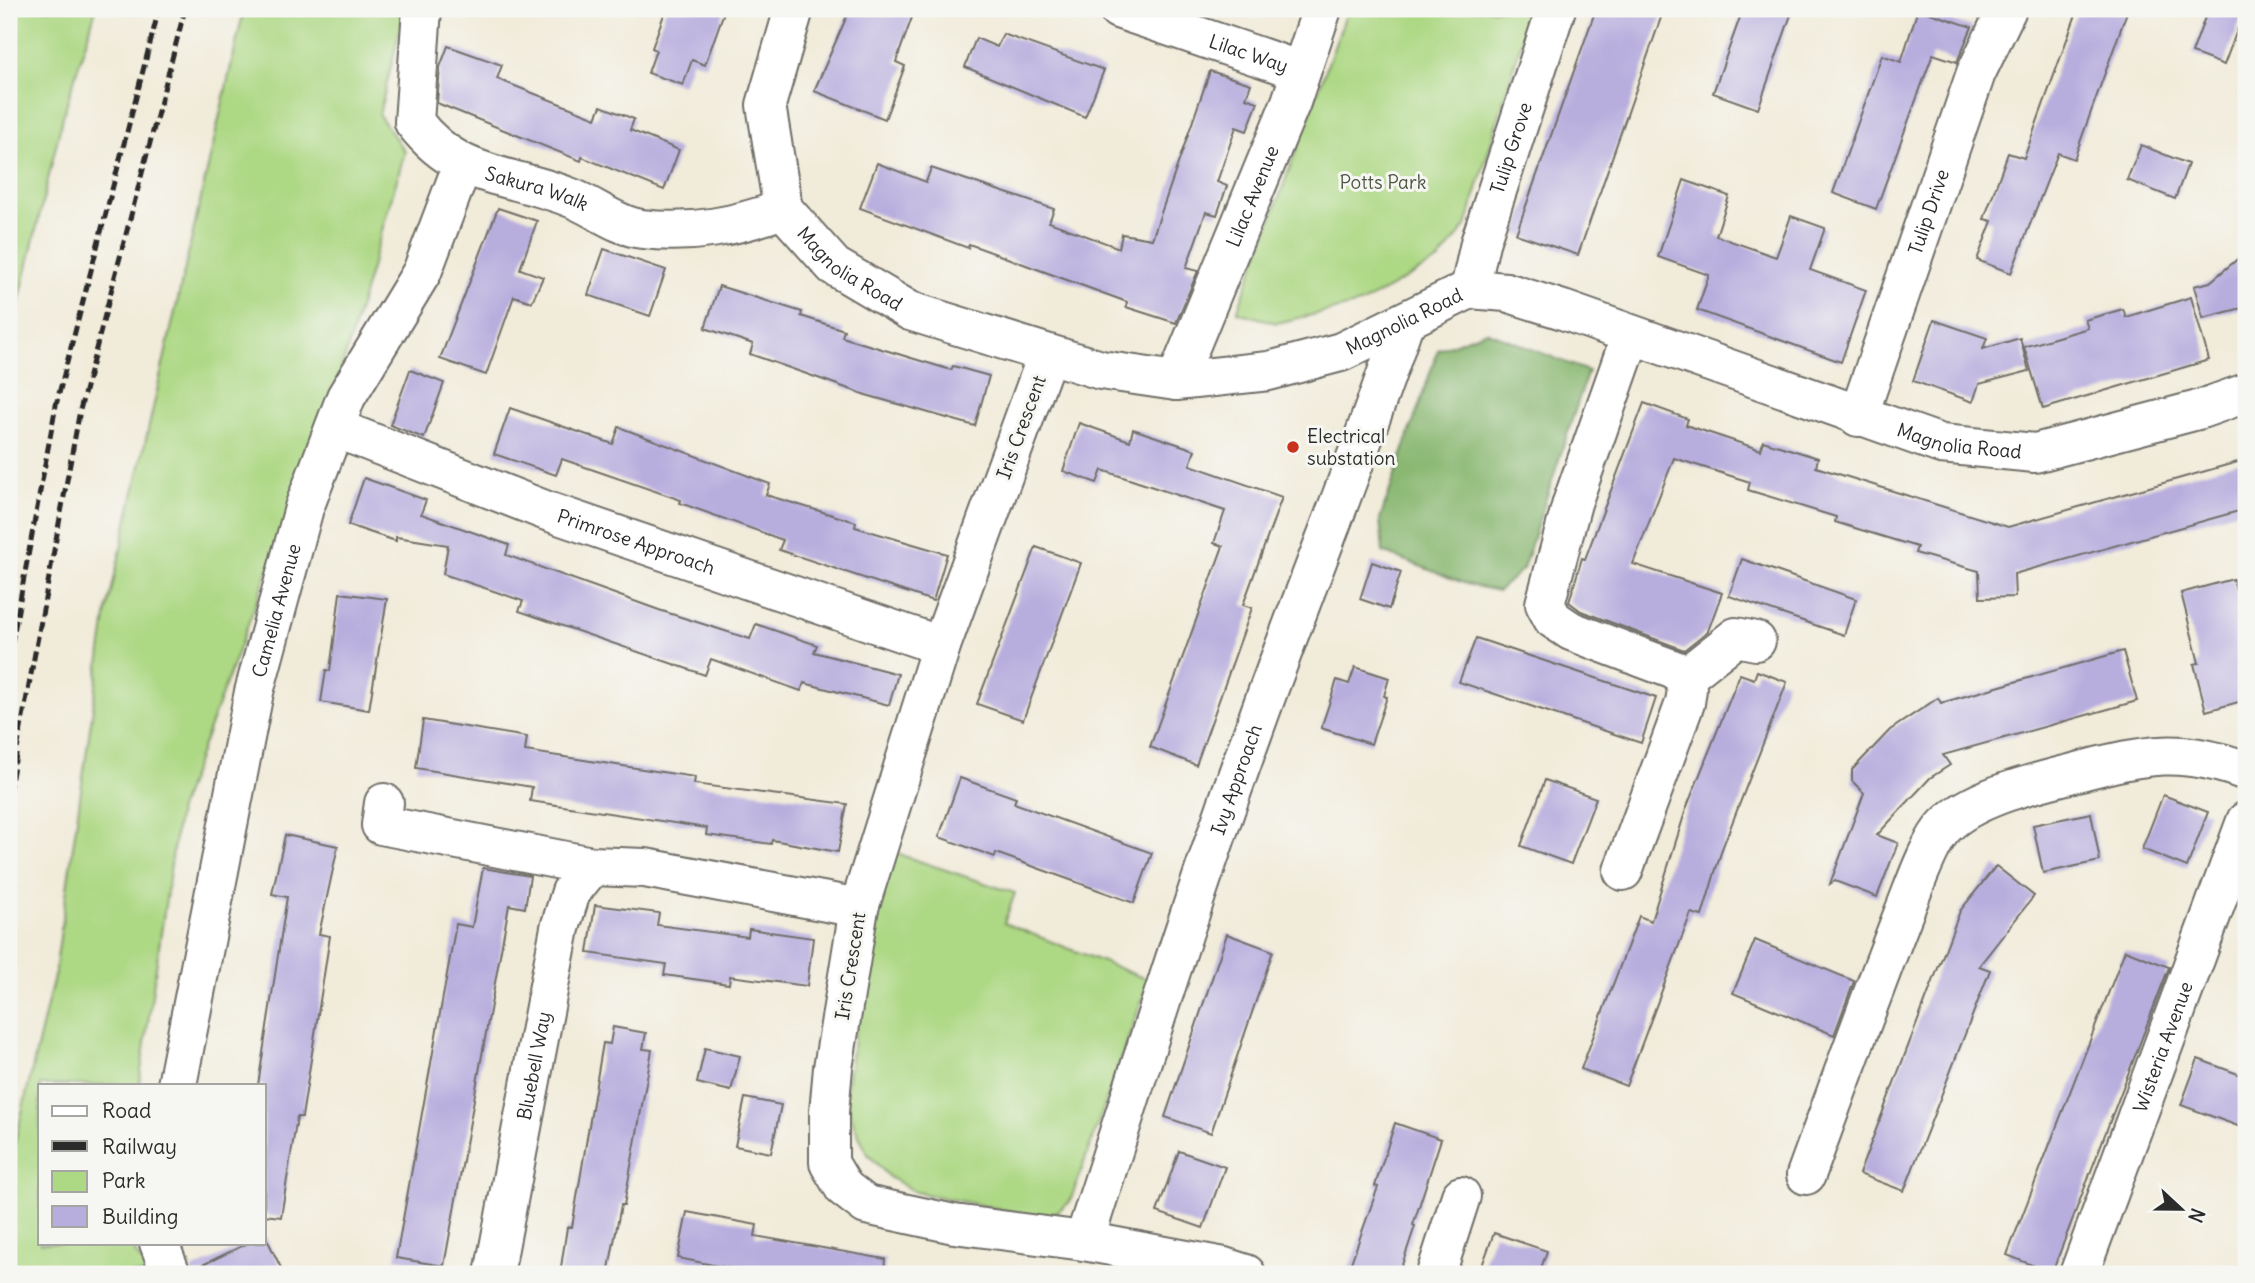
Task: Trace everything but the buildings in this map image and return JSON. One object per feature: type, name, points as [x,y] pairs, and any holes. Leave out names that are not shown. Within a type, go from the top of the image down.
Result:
[{"type":"street","name":"Sakura Walk","points":[[422,9],[414,122],[430,143],[462,166],[568,197],[638,229],[689,232],[738,225],[783,209]]},
{"type":"street","name":"Magnolia Road","points":[[794,9],[766,105],[783,209],[834,266],[910,311],[1047,356],[1101,370],[1177,381],[1269,370],[1341,352],[1470,289],[1506,292],[1941,444],[2035,453],[2198,410],[2246,393]]},
{"type":"street","name":"Lilac Way","points":[[1118,9],[1301,71]]},
{"type":"street","name":"Lilac Avenue","points":[[1177,381],[1291,102],[1322,9]]},
{"type":"street","name":"Tulip Grove","points":[[1470,289],[1480,243],[1556,9]]},
{"type":"street","name":"Tulip Drive","points":[[1858,417],[1976,73],[2007,9]]},
{"type":"street","name":"Camelia Avenue","points":[[177,1084],[254,692],[304,508],[346,397],[422,272],[462,166]]},
{"type":"street","name":"Ivy Approach","points":[[1084,1241],[1224,811],[1327,530],[1377,404],[1404,323]]},
{"type":"street","points":[[1631,335],[1572,503],[1545,604],[1553,619],[1571,631],[1688,675],[1736,637],[1756,641]]},
{"type":"street","name":"Iris Crescent","points":[[1047,356],[941,646],[859,908],[829,1112],[829,1163],[844,1188],[866,1205],[954,1224],[1084,1241],[1224,1267],[1246,1274]]},
{"type":"street","name":"Primrose Approach","points":[[335,428],[547,510],[941,646]]},
{"type":"street","points":[[1623,871],[1685,703],[1687,689],[1681,673]]},
{"type":"street","points":[[1806,1175],[1922,867],[1944,827],[1980,803],[2113,763],[2168,754],[2209,757],[2246,771]]},
{"type":"street","points":[[384,803],[382,825],[592,866],[645,868],[859,908]]},
{"type":"street","name":"Wisteria Avenue","points":[[2079,1274],[2246,821]]},
{"type":"street","name":"Bluebell Way","points":[[494,1274],[560,928],[571,892],[592,866]]},
{"type":"street","points":[[1436,1274],[1461,1196]]},
{"type":"street","points":[[159,1244],[171,1274]]},
{"type":"green space","points":[[9,9],[96,9],[63,116],[9,344]]},
{"type":"green space","points":[[244,9],[405,9],[379,115],[405,152],[335,391],[179,809],[139,1084],[38,1084],[38,1244],[135,1244],[135,1253],[151,1274],[9,1274],[11,1159],[55,972],[107,610]]},
{"type":"green space","name":"Potts Park","points":[[1348,9],[1531,9],[1466,226],[1439,260],[1360,304],[1277,323],[1237,312]]},
{"type":"green space","points":[[1486,331],[1588,371],[1523,569],[1498,591],[1466,584],[1383,552],[1380,519],[1438,350]]},
{"type":"green space","points":[[892,852],[1015,893],[1004,923],[1149,980],[1070,1202],[1053,1214],[1030,1215],[915,1192],[889,1177],[867,1153],[854,1125],[845,1095],[874,917]]},
{"type":"railway","points":[[9,659],[56,405],[159,9]]},
{"type":"railway","points":[[9,793],[80,410],[185,9]]},
{"type":"place","name":"Electrical substation","points":[[1293,447]]}]
